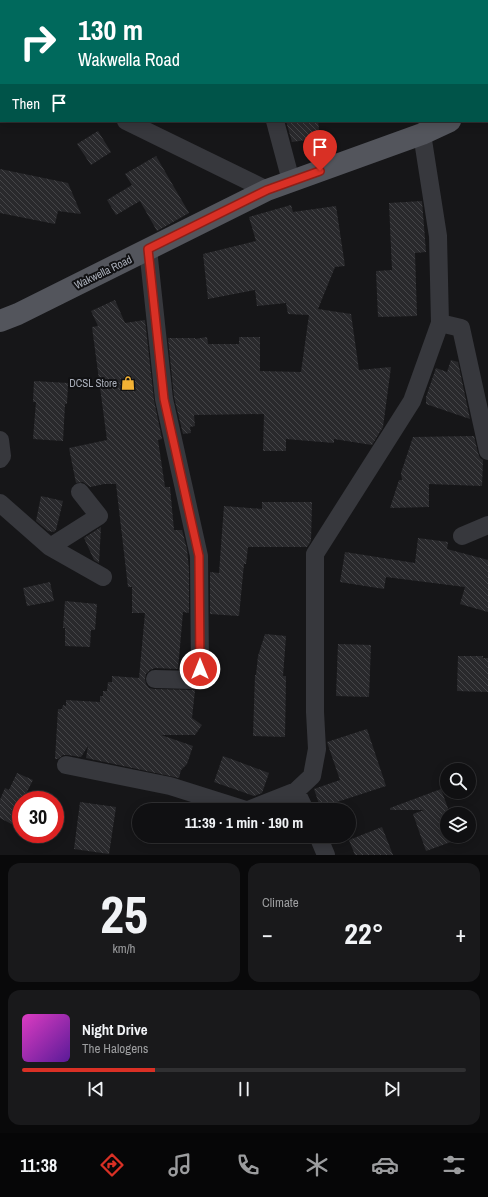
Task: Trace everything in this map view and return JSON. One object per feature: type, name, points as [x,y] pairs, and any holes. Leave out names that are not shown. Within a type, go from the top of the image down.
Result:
[{"type":"main road","name":"Wakwella Road","points":[[0,321],[18,314],[267,190],[422,134],[448,122]]},
{"type":"street","points":[[128,122],[267,190]]},
{"type":"street","points":[[275,122],[290,181]]},
{"type":"street","points":[[265,803],[296,791],[312,776],[317,749],[315,712],[315,554],[412,401],[440,323],[438,236],[422,134]]},
{"type":"street","points":[[148,249],[164,399],[199,556],[200,669],[192,680],[154,679]]},
{"type":"street","points":[[440,323],[461,328],[488,451]]},
{"type":"street","points":[[0,440],[2,456],[0,459]]},
{"type":"street","points":[[50,547],[99,516],[80,492]]},
{"type":"street","points":[[0,503],[50,547],[103,576]]},
{"type":"street","points":[[462,536],[488,525]]},
{"type":"street","points":[[66,765],[170,786],[225,803]]},
{"type":"street","points":[[296,791],[302,803]]},
{"type":"street","points":[[321,843],[326,855]]},
{"type":"building","points":[[286,122],[318,122],[320,138],[292,142]]},
{"type":"building","points":[[98,131],[111,152],[91,165],[77,144]]},
{"type":"building","points":[[156,156],[189,213],[157,231],[140,201],[116,215],[107,200],[132,185],[125,174]]},
{"type":"building","points":[[0,169],[68,183],[81,214],[58,211],[55,224],[0,213]]},
{"type":"building","points":[[422,201],[426,252],[415,253],[417,316],[378,317],[376,271],[392,270],[389,203]]},
{"type":"building","points":[[291,205],[293,212],[336,206],[345,266],[335,267],[318,309],[351,314],[359,370],[391,367],[383,427],[372,445],[334,439],[334,443],[286,439],[286,451],[263,451],[264,414],[194,415],[195,426],[190,427],[191,433],[183,434],[174,397],[168,338],[195,339],[207,337],[208,344],[239,344],[239,337],[260,337],[260,371],[301,372],[309,315],[288,314],[286,303],[257,306],[255,290],[208,299],[203,254],[256,241],[249,217]]},
{"type":"building","points":[[115,300],[125,323],[145,320],[154,400],[162,439],[158,440],[165,487],[170,487],[174,530],[182,530],[187,549],[189,570],[189,613],[183,612],[178,669],[155,668],[146,674],[145,679],[149,688],[195,690],[192,718],[202,725],[195,735],[161,735],[193,746],[187,764],[181,770],[179,778],[86,758],[88,746],[81,757],[63,755],[58,759],[55,759],[58,709],[62,709],[63,705],[66,706],[66,700],[100,702],[100,696],[103,696],[103,691],[107,691],[108,682],[112,682],[112,676],[139,678],[145,613],[132,613],[132,587],[128,587],[116,484],[104,484],[90,487],[83,482],[76,483],[69,448],[107,440],[92,327],[98,326],[91,311]]},
{"type":"building","points":[[451,360],[458,362],[470,419],[426,404],[426,397],[436,368],[447,372]]},
{"type":"building","points":[[34,381],[68,383],[63,441],[33,439],[36,402],[33,402]]},
{"type":"building","points":[[474,436],[478,453],[480,458],[483,460],[482,486],[429,484],[429,507],[390,508],[399,480],[402,480],[401,473],[413,437]]},
{"type":"building","points":[[41,496],[63,501],[56,530],[54,532],[48,531],[36,521]]},
{"type":"building","points":[[262,502],[312,502],[311,541],[307,547],[248,547],[246,564],[244,564],[239,616],[210,614],[210,572],[219,573],[224,506],[262,509]]},
{"type":"building","points":[[101,527],[99,563],[94,560],[84,538]]},
{"type":"building","points":[[418,538],[448,542],[447,549],[488,560],[488,612],[460,604],[465,587],[386,577],[384,589],[340,582],[345,552],[415,563]]},
{"type":"building","points":[[50,582],[54,601],[27,606],[23,588]]},
{"type":"building","points":[[65,601],[97,604],[95,630],[91,630],[90,647],[65,646],[65,628],[63,628]]},
{"type":"building","points":[[265,634],[286,636],[283,676],[286,676],[285,737],[253,736],[255,675],[258,656]]},
{"type":"building","points":[[338,644],[371,645],[369,697],[336,696]]},
{"type":"building","points":[[458,656],[483,656],[483,658],[488,658],[488,692],[457,691]]},
{"type":"building","points":[[367,729],[386,786],[337,803],[319,803],[314,789],[340,780],[327,742]]},
{"type":"building","points":[[223,756],[269,773],[262,793],[254,796],[214,782]]},
{"type":"building","points":[[17,773],[33,780],[28,791],[12,791],[12,824],[0,818],[0,800],[5,788],[9,790]]},
{"type":"building","points":[[440,789],[440,799],[445,799],[447,807],[440,807],[440,843],[448,843],[426,851],[413,814],[424,810],[390,810],[390,808]]},
{"type":"building","points":[[80,802],[116,807],[109,854],[74,849]]},
{"type":"building","points":[[382,827],[393,855],[355,855],[350,843],[356,843],[356,837]]},
{"type":"place","name":"DCSL Store","points":[[128,383]]},
{"type":"route","points":[[200,669],[199,556],[164,399],[148,249],[267,190],[320,171]]}]
